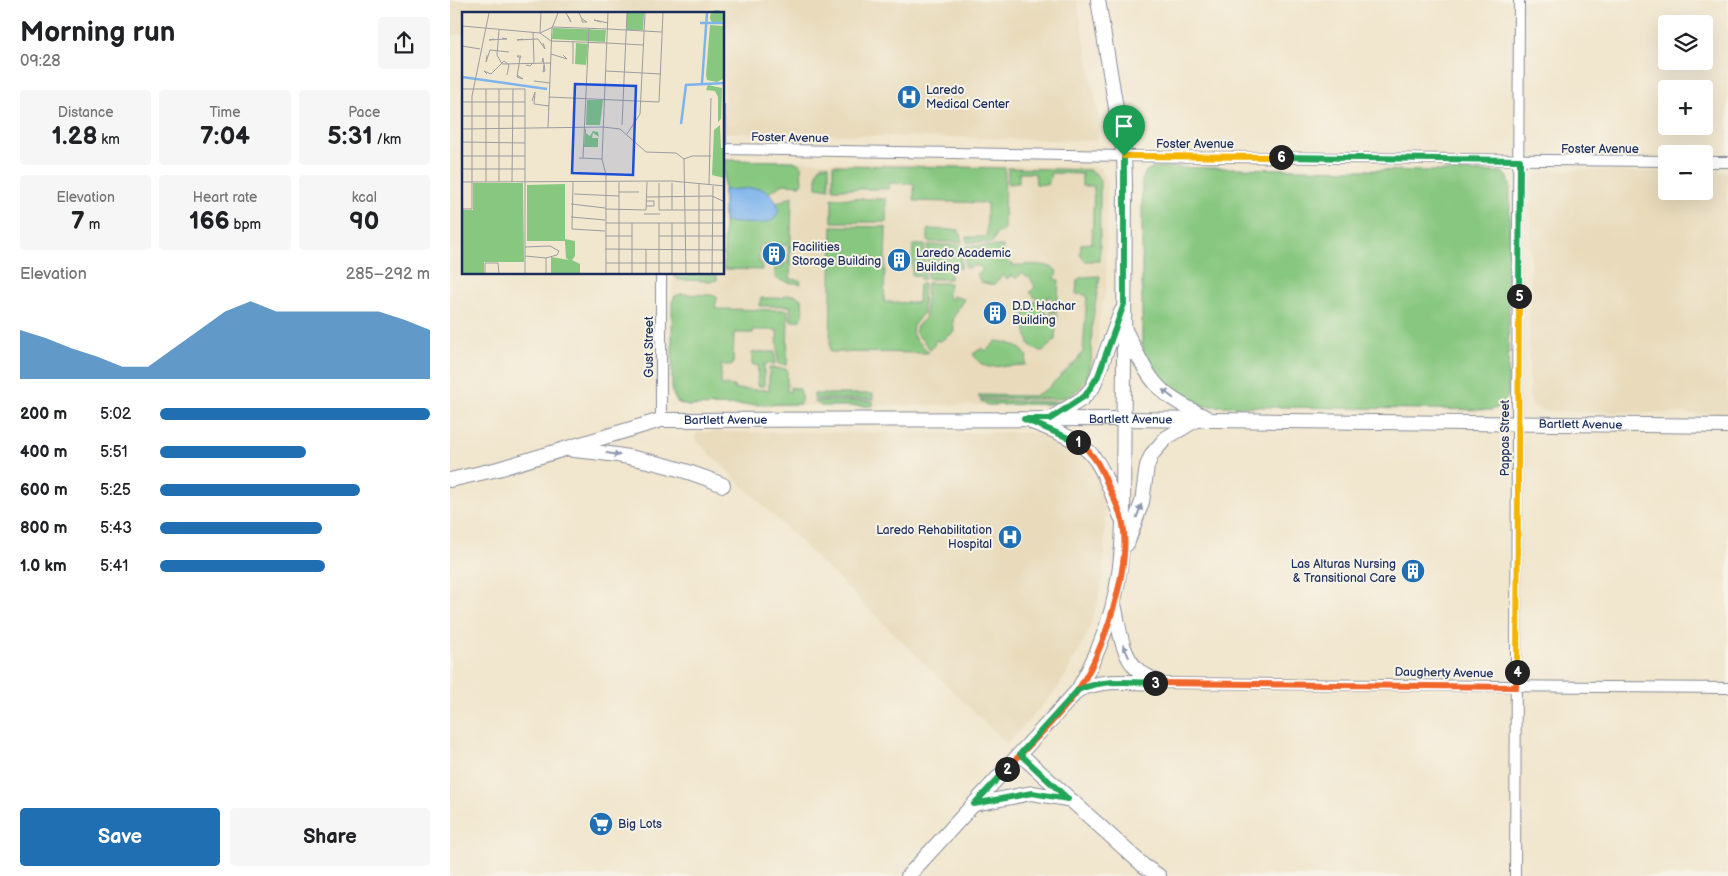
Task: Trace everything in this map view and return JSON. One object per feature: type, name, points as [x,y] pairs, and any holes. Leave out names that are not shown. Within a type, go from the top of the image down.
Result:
[{"type":"main road","points":[[908,876],[1078,690],[1095,660],[1114,605],[1122,557],[1123,523],[1124,156],[1098,0]]},
{"type":"main road","points":[[1050,419],[1078,402],[1093,387],[1124,304]]},
{"type":"main road","points":[[1122,557],[1142,502],[1147,466],[1152,454],[1166,438],[1203,420],[1160,388],[1148,373],[1124,328]]},
{"type":"main road","points":[[1024,419],[1065,434],[1089,451],[1102,471],[1123,523]]},
{"type":"main road","name":"Bartlett Avenue","points":[[450,480],[498,469],[661,420],[1123,419],[1518,422],[1728,426]]},
{"type":"main road","points":[[564,449],[606,452],[665,464],[723,485]]},
{"type":"main road","points":[[1114,605],[1122,640],[1129,657],[1138,670],[1160,683]]},
{"type":"main road","points":[[1078,690],[1090,685],[1111,682],[1160,683]]},
{"type":"main road","points":[[1020,754],[1068,799],[1144,866],[1158,876]]},
{"type":"main road","points":[[974,804],[1032,793],[1068,799]]},
{"type":"street","name":"Pappas Street","points":[[1515,876],[1520,0]]},
{"type":"street","name":"Foster Avenue","points":[[725,149],[1124,156],[1658,161]]},
{"type":"street","points":[[1713,162],[1728,162]]},
{"type":"street","name":"Gust Street","points":[[661,275],[661,420]]},
{"type":"street","name":"Daugherty Avenue","points":[[1160,683],[1728,688]]},
{"type":"shaded area","name":"Laredo Medical Center","points":[[450,0],[1077,0],[1101,129],[1095,141],[725,132],[725,12],[462,12],[462,34],[450,36]]},
{"type":"shaded area","points":[[725,160],[1099,167],[1105,174],[1107,181],[1106,288],[1099,319],[1096,373],[1077,397],[1053,405],[687,406],[680,404],[673,398],[673,275],[725,275]]},
{"type":"shaded area","points":[[1553,170],[1658,172],[1658,200],[1713,200],[1713,172],[1728,172],[1728,414],[1546,411],[1539,410],[1532,405],[1529,397],[1531,184],[1538,173]]},
{"type":"shaded area","points":[[700,432],[1034,433],[1046,434],[1083,450],[1104,485],[1106,499],[1103,576],[1098,601],[1088,633],[1059,687],[1007,744],[695,439],[696,434]]},
{"type":"green space","points":[[725,160],[794,161],[801,165],[802,185],[784,184],[766,194],[774,205],[792,196],[790,279],[800,280],[801,284],[775,278],[775,266],[783,266],[783,263],[788,263],[788,245],[760,245],[759,263],[762,263],[762,270],[725,269]]},
{"type":"green space","points":[[821,165],[829,165],[829,189],[817,187],[817,173]]},
{"type":"green space","points":[[833,165],[1005,168],[1004,231],[997,233],[992,243],[967,242],[966,237],[987,237],[987,203],[914,201],[914,184],[889,183],[889,189],[833,189]]},
{"type":"green space","points":[[1158,167],[1502,172],[1508,177],[1510,185],[1508,394],[1503,406],[1491,410],[1203,406],[1182,399],[1163,385],[1156,376],[1149,366],[1142,344],[1142,181],[1146,171]]},
{"type":"green space","points":[[1008,168],[1090,170],[1090,172],[1096,174],[1100,180],[1100,261],[1085,261],[1080,255],[1081,244],[1092,243],[1094,186],[1082,186],[1082,174],[1051,173],[1048,185],[1036,184],[1035,173],[1019,173],[1019,183],[1008,184]]},
{"type":"green space","points":[[832,198],[886,199],[886,222],[832,222]]},
{"type":"green space","points":[[832,226],[886,227],[884,302],[918,303],[919,285],[924,283],[923,313],[913,326],[912,333],[915,339],[929,352],[830,352]]},
{"type":"green space","points":[[928,229],[959,230],[962,242],[928,242]]},
{"type":"green space","points":[[913,245],[925,245],[924,279],[920,279],[920,276],[912,275]]},
{"type":"green space","points":[[928,245],[962,245],[961,268],[950,268],[950,279],[927,279]]},
{"type":"green space","points":[[966,246],[1003,246],[1004,257],[1013,265],[1042,265],[1053,268],[1057,271],[1055,279],[1059,280],[1057,312],[1049,312],[1057,304],[1050,296],[1041,304],[1030,292],[1035,287],[1030,279],[1022,273],[1016,279],[1012,275],[1007,279],[1003,275],[993,285],[981,282],[977,274],[983,270],[979,266],[965,268]]},
{"type":"green space","points":[[674,275],[717,275],[717,280],[712,281],[678,280]]},
{"type":"green space","points":[[1100,276],[1092,325],[1091,364],[1087,378],[1080,388],[1069,396],[1056,399],[979,398],[979,395],[1034,396],[1047,389],[1078,359],[1083,351],[1087,295],[1076,294],[1077,280],[1082,277]]},
{"type":"green space","points":[[927,283],[950,283],[948,297],[952,300],[953,296],[964,299],[953,318],[954,332],[939,342],[937,339],[931,350],[915,332],[917,326],[925,318]]},
{"type":"green space","points":[[681,294],[717,297],[715,309],[788,310],[787,365],[778,364],[777,330],[753,330],[753,333],[734,333],[733,365],[721,365],[721,385],[734,386],[734,389],[769,390],[769,368],[787,369],[787,392],[790,392],[790,387],[800,389],[802,397],[800,404],[687,406],[677,402],[672,392],[672,302],[675,296]]},
{"type":"green space","points":[[786,295],[796,295],[802,300],[803,316],[800,320],[791,321],[790,306],[759,306],[761,298],[782,298]]},
{"type":"green space","points":[[1034,301],[1048,315],[1057,315],[1055,340],[1043,351],[1033,348],[1030,344],[1023,320],[1025,317],[1023,315],[1033,306],[1031,304]]},
{"type":"green space","points":[[996,341],[1009,343],[1021,349],[1027,356],[1025,365],[988,367],[980,363],[973,354],[982,348],[986,351]]},
{"type":"green space","points":[[752,352],[775,352],[775,364],[764,364],[764,386],[757,386],[758,365],[752,365]]},
{"type":"green space","points":[[1084,391],[1062,404],[987,405],[980,400],[1061,402]]},
{"type":"green space","points":[[814,394],[873,394],[873,399],[814,399]]},
{"type":"green space","points":[[814,401],[873,401],[873,406],[821,406]]},
{"type":"water","points":[[759,188],[775,199],[779,210],[774,220],[759,224],[725,222],[725,190]]},
{"type":"place","name":"Laredo Medical Center","points":[[909,97]]},
{"type":"place","name":"Facilities Storage Building","points":[[774,254]]},
{"type":"place","name":"Laredo Academic Building","points":[[899,260]]},
{"type":"place","name":"D.D. Hachar Building","points":[[995,313]]},
{"type":"place","name":"Laredo Rehabilitation Hospital","points":[[1010,537]]},
{"type":"place","name":"Las Alturas Nursing & Transitional Care","points":[[1413,571]]},
{"type":"place","name":"Big Lots","points":[[601,824]]},
{"type":"route","points":[[1124,156],[1124,304],[1098,376],[1093,387],[1085,396],[1050,419],[1024,419],[1065,434],[1080,443],[1089,451],[1102,471],[1123,523],[1122,557],[1117,594],[1095,660],[1078,690],[974,804],[1032,793],[1068,799],[1020,754],[1078,690],[1090,685],[1111,682],[1516,687],[1520,160],[1124,156]]}]
